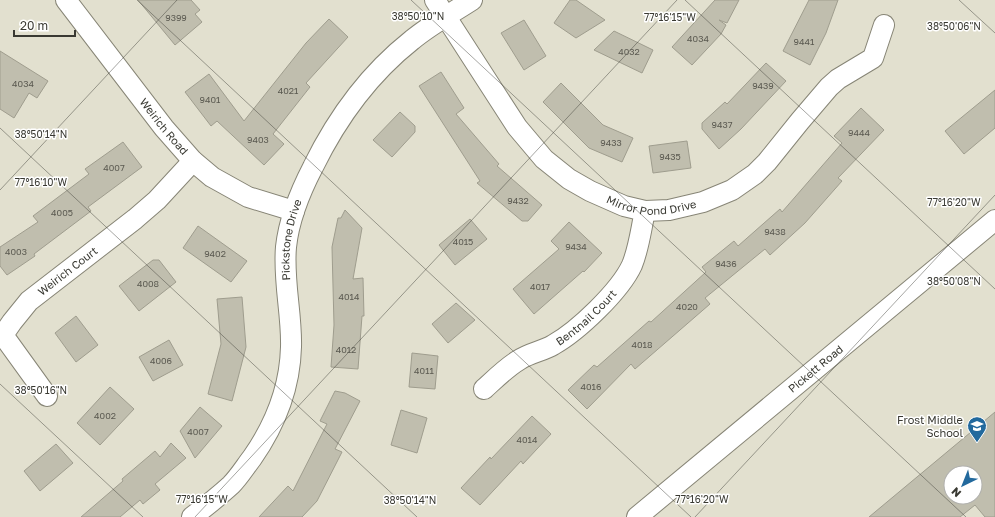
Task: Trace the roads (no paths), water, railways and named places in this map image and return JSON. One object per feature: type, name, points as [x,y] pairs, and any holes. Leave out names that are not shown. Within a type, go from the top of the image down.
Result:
[{"type":"street","name":"Weirich Road","points":[[66,0],[164,128],[193,161],[212,176],[248,197],[294,211]]},
{"type":"street","name":"Mirror Pond Drive","points":[[434,0],[529,143],[544,158],[569,178],[590,191],[624,206],[645,211],[669,210],[703,202],[732,190],[755,174],[767,162],[829,87],[838,79],[873,58],[884,25]]},
{"type":"street","name":"Pickstone Drive","points":[[205,513],[245,468],[272,425],[284,395],[289,371],[291,346],[286,290],[286,247],[294,211],[324,144],[341,117],[361,90],[383,66],[413,39],[472,0]]},
{"type":"street","name":"Weirich Court","points":[[47,396],[3,335],[30,301],[151,205],[193,161]]},
{"type":"street","name":"Bentnail Court","points":[[484,389],[520,359],[553,345],[575,329],[606,301],[631,265],[636,253],[645,211]]},
{"type":"street","name":"Pickett Road","points":[[637,517],[995,220]]},
{"type":"place","name":"Frost Middle School","points":[[977,443]]}]
